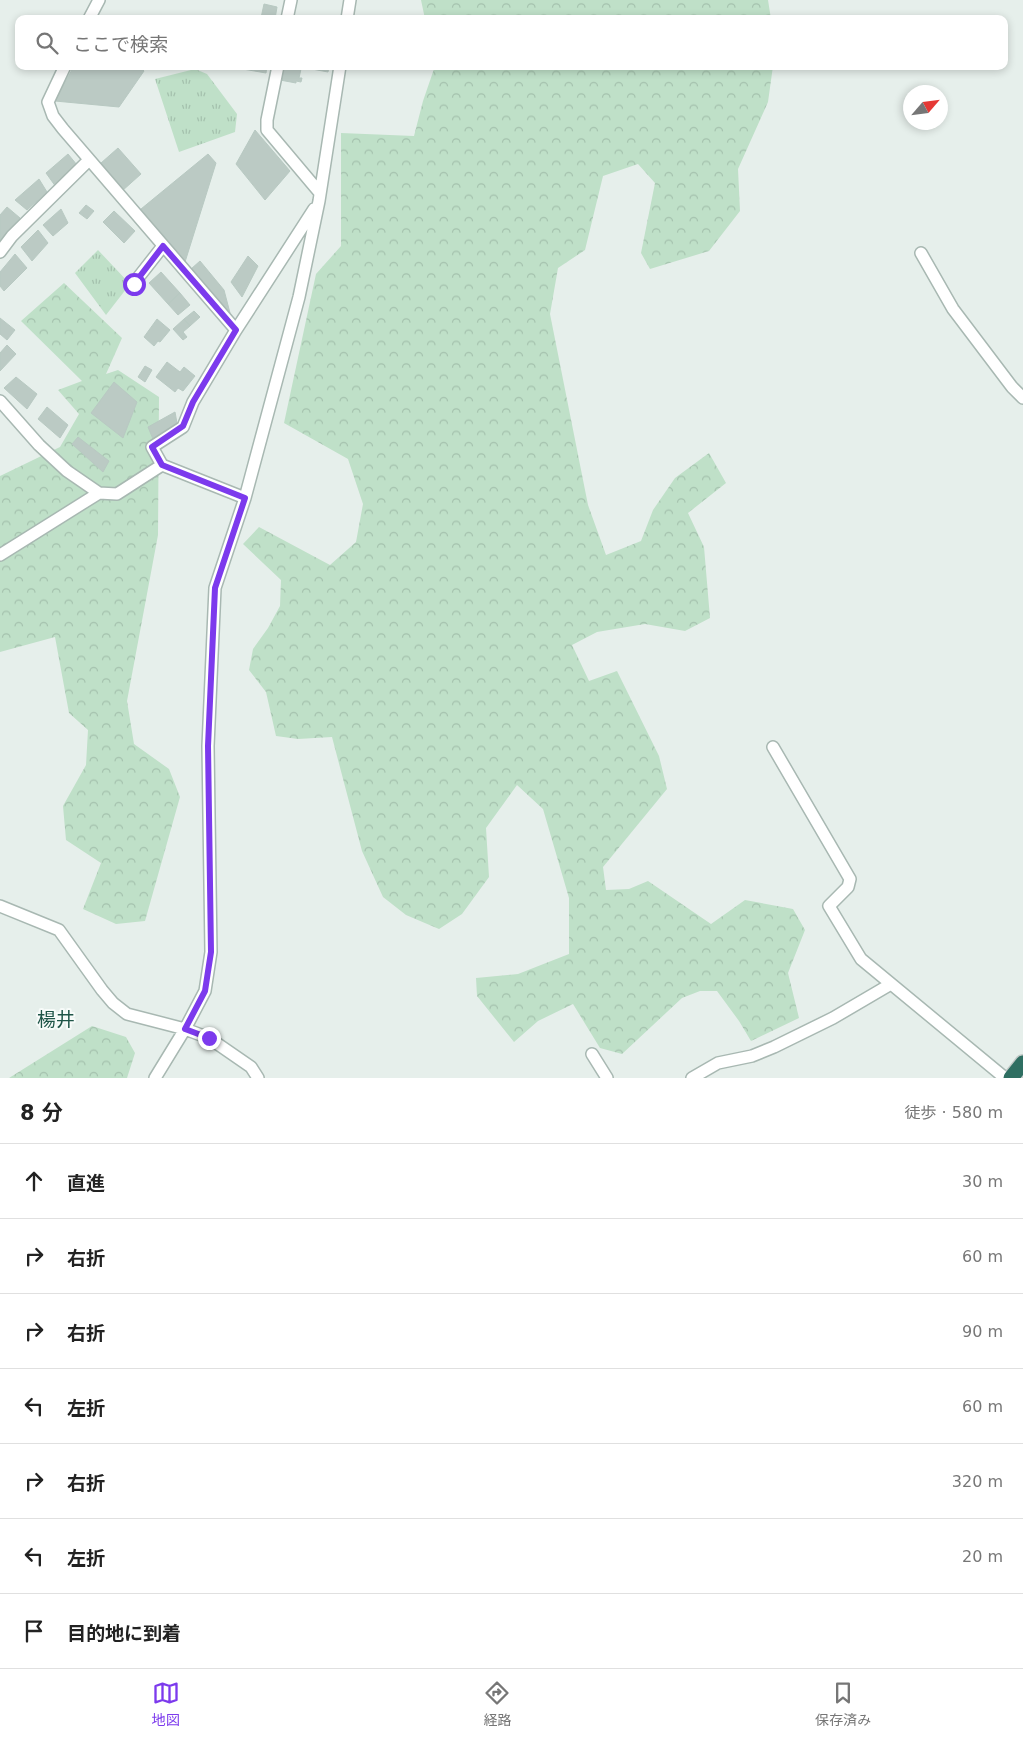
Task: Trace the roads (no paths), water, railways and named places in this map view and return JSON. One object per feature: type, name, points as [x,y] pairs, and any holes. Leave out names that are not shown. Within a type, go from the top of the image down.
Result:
[{"type":"highway","points":[[1011,1078],[1023,1064]]},
{"type":"street","points":[[91,15],[99,0]]},
{"type":"street","points":[[288,15],[291,0]]},
{"type":"street","points":[[348,15],[350,0]]},
{"type":"street","points":[[63,70],[48,102],[53,116],[236,330]]},
{"type":"street","points":[[277,70],[267,120],[268,130],[319,197]]},
{"type":"street","points":[[155,1078],[185,1029],[205,991],[211,952],[208,746],[215,588],[245,498],[299,297],[319,197],[339,70]]},
{"type":"street","points":[[0,252],[12,236],[89,160]]},
{"type":"street","points":[[245,498],[162,465],[152,447],[183,426],[193,402],[319,197]]},
{"type":"street","points":[[134,284],[163,246]]},
{"type":"street","points":[[921,253],[954,309],[1012,387],[1023,398]]},
{"type":"street","points":[[0,401],[39,445],[67,471],[99,493],[117,494],[162,465]]},
{"type":"street","points":[[0,555],[99,493]]},
{"type":"street","points":[[773,747],[850,879],[848,887],[830,906],[861,959],[1004,1078]]},
{"type":"street","points":[[0,906],[59,930],[102,990],[113,1003],[127,1014],[185,1029],[209,1038],[251,1067],[258,1078]]},
{"type":"street","points":[[692,1078],[718,1063],[752,1056],[774,1047],[833,1018],[891,984]]},
{"type":"street","points":[[592,1054],[607,1078]]},
{"type":"district","name":"楊井","points":[[56,1019]]}]
